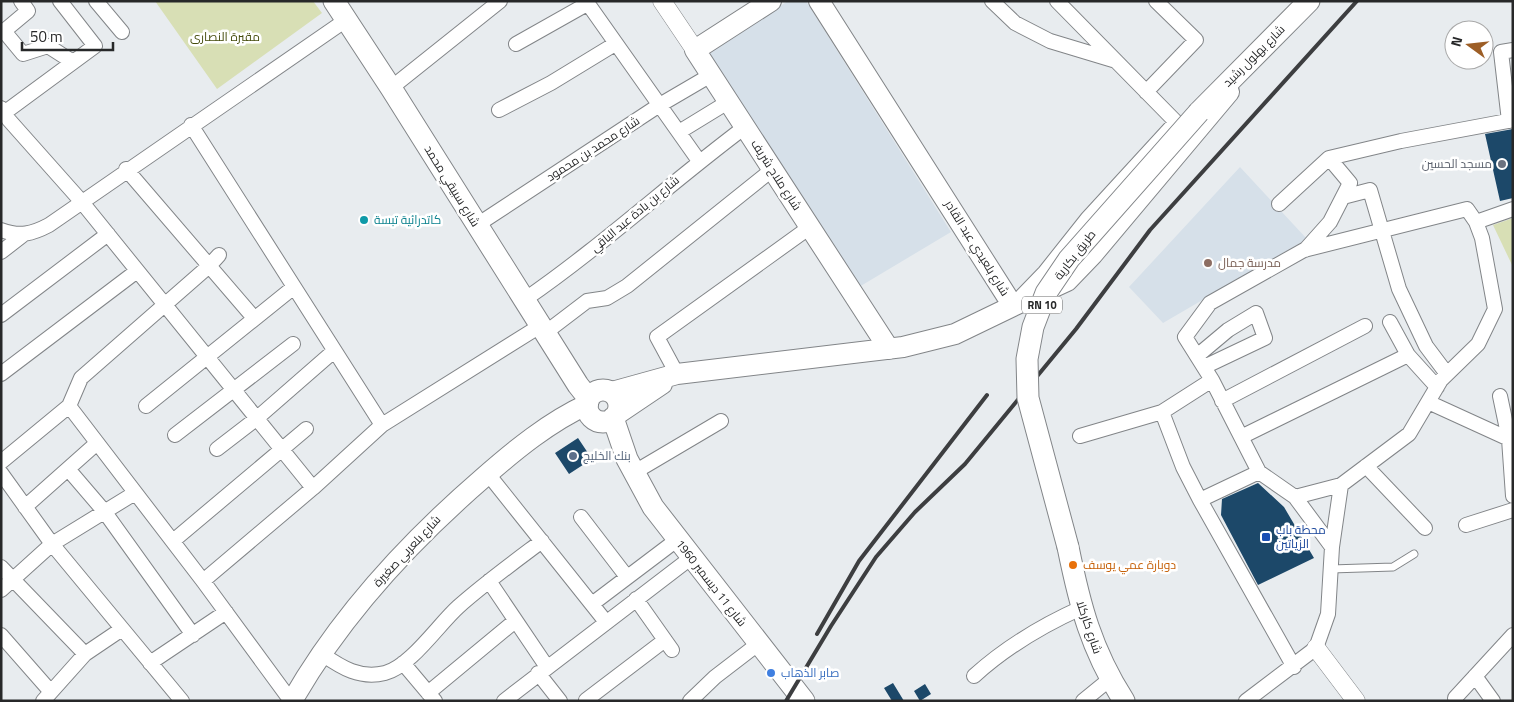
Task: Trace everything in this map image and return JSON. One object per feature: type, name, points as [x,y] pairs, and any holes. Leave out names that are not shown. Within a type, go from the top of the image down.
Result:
[{"type":"main road","name":"شارع سبيقي محمد","points":[[334,1],[392,88],[569,372],[602,407]]},
{"type":"main road","points":[[695,50],[771,1]]},
{"type":"main road","name":"شارع بلعيدي عبد القادر","points":[[602,407],[677,374],[889,349],[955,334],[1013,306],[819,1]]},
{"type":"main road","name":"شارع بهلول رشيد","points":[[1199,112],[1309,1]]},
{"type":"main road","name":"شارع ملاح شريف","points":[[695,50],[889,349]]},
{"type":"main road","points":[[1013,306],[1067,281],[1093,254],[1215,111],[1254,56]]},
{"type":"main road","name":"طريق بكارية","points":[[1068,547],[1028,398],[1027,359],[1033,327],[1046,293],[1069,258],[1199,112]]},
{"type":"main road","name":"شارع بلعربي صغيرة","points":[[291,701],[346,620],[416,539],[488,474],[550,426],[602,407]]},
{"type":"main road","name":"شارع 11 ديسمبر 1960","points":[[602,407],[630,466],[653,507],[804,701]]},
{"type":"main road","name":"شارع كاركلا","points":[[1068,547],[1081,608],[1093,644],[1110,679],[1124,701]]},
{"type":"street","points":[[21,1],[28,10],[4,31],[23,54],[48,46],[73,62]]},
{"type":"street","points":[[60,1],[95,46],[4,117],[81,201],[313,488]]},
{"type":"street","points":[[96,1],[122,32]]},
{"type":"street","points":[[392,88],[500,1]]},
{"type":"street","name":"شارع ملاح شريف","points":[[662,1],[695,50]]},
{"type":"street","points":[[992,1],[1015,23],[1050,41],[1114,60]]},
{"type":"street","points":[[1013,306],[1045,272],[1087,219],[1176,122],[1057,1]]},
{"type":"street","points":[[1146,92],[1196,40],[1156,1]]},
{"type":"street","points":[[516,44],[586,2],[658,106],[700,161]]},
{"type":"street","points":[[1,230],[14,235],[23,235],[34,233],[49,225],[126,169],[346,20]]},
{"type":"street","points":[[499,110],[551,83],[615,44]]},
{"type":"street","points":[[1279,204],[1329,158],[1401,141],[1511,120],[1500,52],[1513,50]]},
{"type":"street","name":"شارع محمد بن محمود","points":[[477,225],[658,106],[711,74]]},
{"type":"street","points":[[679,132],[728,102]]},
{"type":"street","points":[[191,125],[382,425]]},
{"type":"street","name":"شارع بن بادة عبد الباقي","points":[[524,300],[573,266],[700,161],[745,127]]},
{"type":"street","points":[[1304,250],[1330,222],[1350,183],[1329,158]]},
{"type":"street","points":[[126,169],[254,318]]},
{"type":"street","points":[[203,581],[313,488],[382,425],[587,301],[607,298],[627,286],[772,170]]},
{"type":"street","points":[[1343,198],[1370,190],[1399,289],[1426,346],[1447,374]]},
{"type":"street","points":[[1295,497],[1341,485],[1409,434],[1437,387],[1447,374],[1478,344],[1495,309],[1482,238],[1476,222],[1467,209],[1304,250],[1210,303],[1185,337],[1212,380],[1259,472],[1295,497],[1332,547]]},
{"type":"street","points":[[1476,222],[1513,209]]},
{"type":"street","points":[[677,374],[657,338],[810,227]]},
{"type":"street","points":[[1,315],[108,234]]},
{"type":"street","points":[[1,252],[23,235]]},
{"type":"street","points":[[1,462],[69,406],[81,378],[209,266],[219,255]]},
{"type":"street","points":[[1,374],[137,271]]},
{"type":"street","points":[[146,406],[294,287]]},
{"type":"street","points":[[1390,322],[1408,355],[1437,387]]},
{"type":"street","points":[[1222,401],[1365,326]]},
{"type":"street","points":[[175,435],[293,344]]},
{"type":"street","points":[[217,449],[256,419],[334,351]]},
{"type":"street","points":[[1241,437],[1408,355]]},
{"type":"street","points":[[1080,436],[1162,412],[1212,380]]},
{"type":"street","points":[[1500,396],[1511,438],[1513,496]]},
{"type":"street","points":[[1428,402],[1511,438]]},
{"type":"street","points":[[69,406],[173,541],[291,701]]},
{"type":"street","points":[[1162,412],[1183,467],[1200,500],[1294,667]]},
{"type":"street","points":[[630,466],[721,420]]},
{"type":"street","points":[[173,541],[283,451],[306,429]]},
{"type":"street","points":[[25,507],[97,443]]},
{"type":"street","points":[[1366,466],[1425,528]]},
{"type":"street","points":[[68,469],[104,512],[192,635]]},
{"type":"street","points":[[1200,500],[1259,472]]},
{"type":"street","points":[[1,473],[52,544],[182,701]]},
{"type":"street","points":[[488,474],[606,622]]},
{"type":"street","points":[[1246,701],[1294,667],[1316,648],[1328,614],[1332,547],[1341,485]]},
{"type":"street","points":[[1,590],[52,544],[135,492]]},
{"type":"street","points":[[1466,525],[1513,510]]},
{"type":"street","points":[[581,517],[627,577]]},
{"type":"street","points":[[592,604],[678,539]]},
{"type":"street","points":[[322,654],[354,673],[368,675],[387,673],[403,663],[457,608],[542,541]]},
{"type":"street","points":[[504,701],[692,557]]},
{"type":"street","points":[[1,567],[85,654]]},
{"type":"street","points":[[489,581],[516,621],[560,701]]},
{"type":"street","points":[[586,700],[669,645],[636,599]]},
{"type":"street","points":[[974,676],[996,656],[1045,624],[1081,608]]},
{"type":"street","points":[[150,663],[226,612]]},
{"type":"street","points":[[403,663],[432,697],[516,621]]},
{"type":"street","points":[[1,635],[47,696],[85,654],[122,629]]},
{"type":"street","points":[[1455,698],[1513,635]]},
{"type":"street","points":[[690,701],[715,677],[758,644]]},
{"type":"street","points":[[1316,648],[1356,701]]},
{"type":"street","points":[[1475,676],[1493,701]]},
{"type":"street","points":[[1083,701],[1110,679]]},
{"type":"lane","points":[[1331,569],[1393,567],[1414,554]]},
{"type":"shaded area","points":[[788,1],[806,1],[951,232],[859,287],[707,54]]},
{"type":"shaded area","name":"مدرسة جمال","points":[[1240,167],[1307,239],[1163,323],[1129,287]]},
{"type":"green space","name":"مقبرة النصارى","points":[[155,1],[313,1],[322,13],[217,89]]},
{"type":"green space","points":[[1513,218],[1513,267],[1493,225]]},
{"type":"building","name":"مسجد الحسين","points":[[1513,129],[1513,198],[1500,201],[1485,134]]},
{"type":"building","name":"بنك الخليج","points":[[578,438],[592,459],[569,474],[555,453]]},
{"type":"building","name":"محطة باب الزياتين","points":[[1258,483],[1284,507],[1314,558],[1258,585],[1221,515],[1222,499]]},
{"type":"building","points":[[893,683],[904,701],[892,701],[884,688]]},
{"type":"building","points":[[925,684],[931,694],[920,701],[914,691]]},
{"type":"railway","points":[[786,701],[831,626],[876,557],[915,512],[965,464],[1076,329],[1150,230],[1357,1]]},
{"type":"railway","points":[[817,634],[859,561],[987,395]]},
{"type":"place","name":"مسجد الحسين","points":[[1502,164]]},
{"type":"place","name":"كاتدرائية تبسة","points":[[364,220]]},
{"type":"place","name":"مدرسة جمال","points":[[1208,263]]},
{"type":"place","name":"بنك الخليج","points":[[573,456]]},
{"type":"place","name":"محطة باب الزياتين","points":[[1266,537]]},
{"type":"place","name":"دوبارة عمي يوسف","points":[[1073,565]]},
{"type":"place","name":"صابر الذهاب","points":[[771,673]]}]
